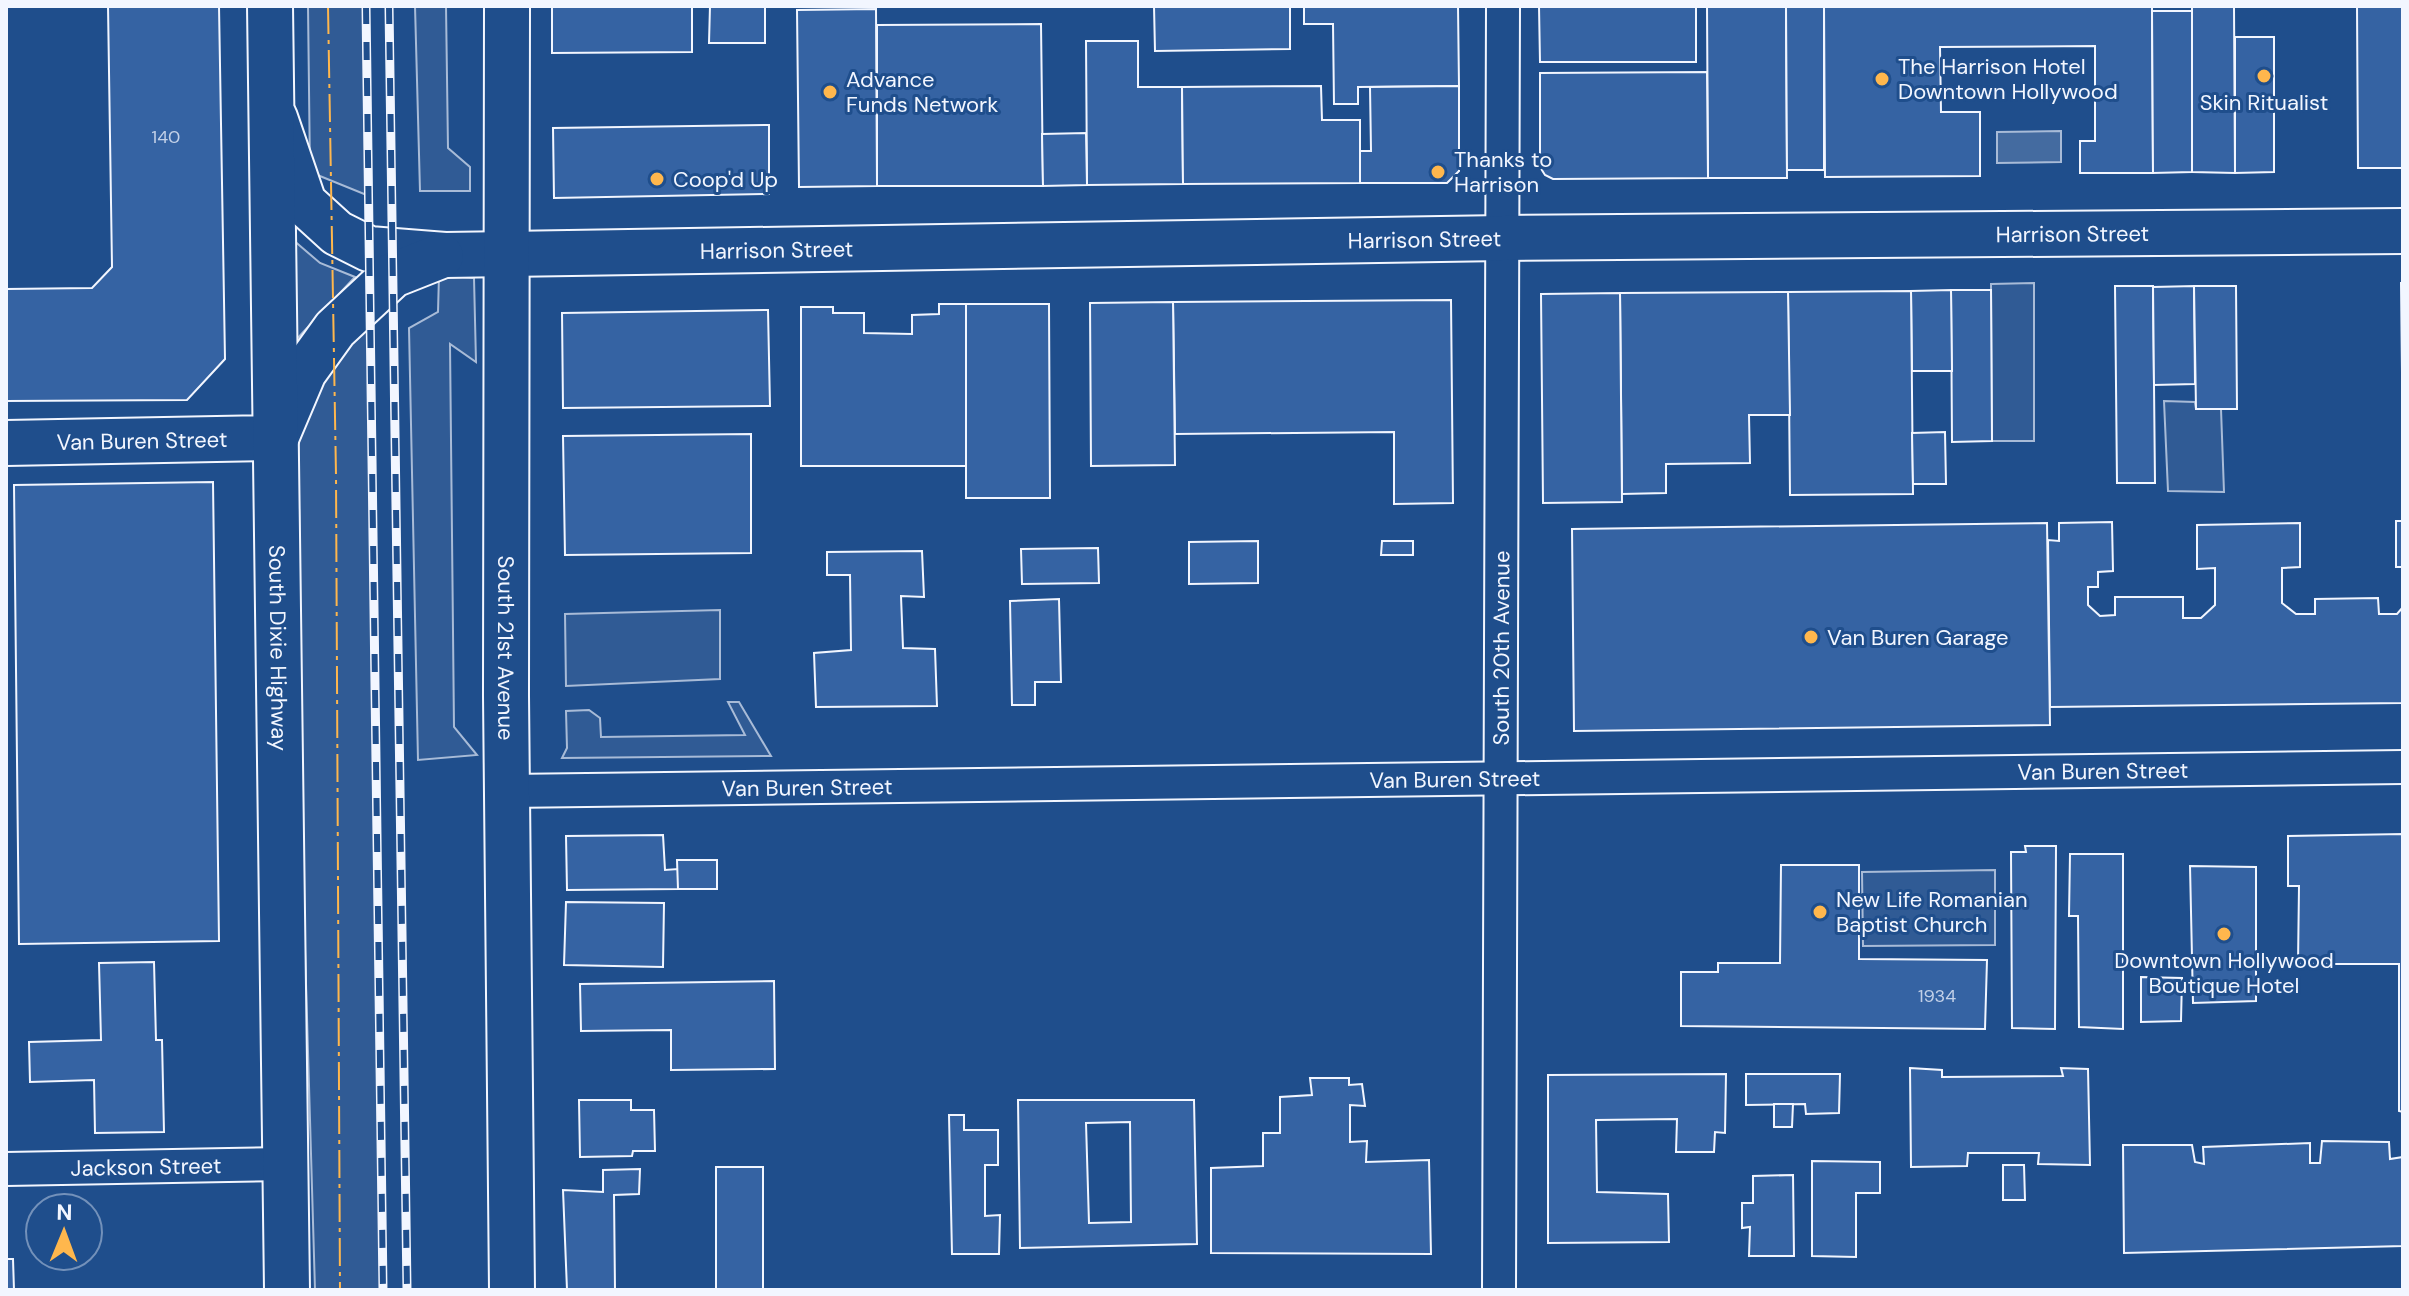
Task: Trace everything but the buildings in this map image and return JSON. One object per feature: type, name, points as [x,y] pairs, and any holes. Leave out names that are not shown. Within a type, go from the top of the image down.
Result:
[{"type":"main road","name":"South Dixie Highway","points":[[270,6],[287,1290]]},
{"type":"main road","name":"South 21st Avenue","points":[[507,6],[507,791],[512,1290]]},
{"type":"main road","name":"Harrison Street","points":[[271,104],[304,203],[337,233],[369,249],[445,255],[1503,238],[2403,231]]},
{"type":"main road","name":"Harrison Street","points":[[276,438],[304,372],[335,329],[393,275],[445,255]]},
{"type":"main road","name":"Van Buren Street","points":[[6,443],[276,438]]},
{"type":"street","name":"South 20th Avenue","points":[[1499,1290],[1503,6]]},
{"type":"street","name":"Van Buren Street","points":[[507,791],[2403,767]]},
{"type":"street","name":"Jackson Street","points":[[6,1169],[285,1164]]},
{"type":"shaded area","points":[[308,6],[366,6],[369,196],[310,172]]},
{"type":"shaded area","points":[[415,6],[446,6],[448,148],[470,167],[470,191],[420,191]]},
{"type":"shaded area","points":[[2061,131],[2061,162],[1997,163],[1997,132]]},
{"type":"shaded area","points":[[292,239],[320,263],[355,277],[293,343]]},
{"type":"shaded area","points":[[439,275],[474,278],[476,362],[450,344],[454,727],[477,755],[418,760],[409,328],[438,312]]},
{"type":"shaded area","points":[[2034,283],[2034,441],[1992,441],[1991,284]]},
{"type":"shaded area","points":[[371,322],[382,1290],[315,1290],[303,881],[298,414],[333,346]]},
{"type":"shaded area","points":[[2164,401],[2195,402],[2196,409],[2221,409],[2224,492],[2168,491]]},
{"type":"shaded area","points":[[720,610],[720,679],[566,686],[565,614]]},
{"type":"shaded area","points":[[728,702],[739,702],[771,756],[562,758],[567,748],[566,711],[589,710],[600,718],[601,737],[745,735]]},
{"type":"shaded area","points":[[1995,870],[1995,945],[1863,946],[1862,872]]},
{"type":"railway","points":[[366,6],[383,1290]]},
{"type":"railway","points":[[389,6],[407,1290]]},
{"type":"power","points":[[328,6],[336,475],[340,1290]]},
{"type":"place","name":"Skin Ritualist","points":[[2264,76]]},
{"type":"place","name":"The Harrison Hotel Downtown Hollywood","points":[[1882,79]]},
{"type":"place","name":"Advance Funds Network","points":[[830,92]]},
{"type":"place","name":"Thanks to Harrison","points":[[1438,172]]},
{"type":"place","name":"Coop'd Up","points":[[657,179]]},
{"type":"place","name":"Van Buren Garage","points":[[1811,637]]},
{"type":"place","name":"New Life Romanian Baptist Church","points":[[1820,912]]},
{"type":"place","name":"Downtown Hollywood Boutique Hotel","points":[[2224,934]]}]
